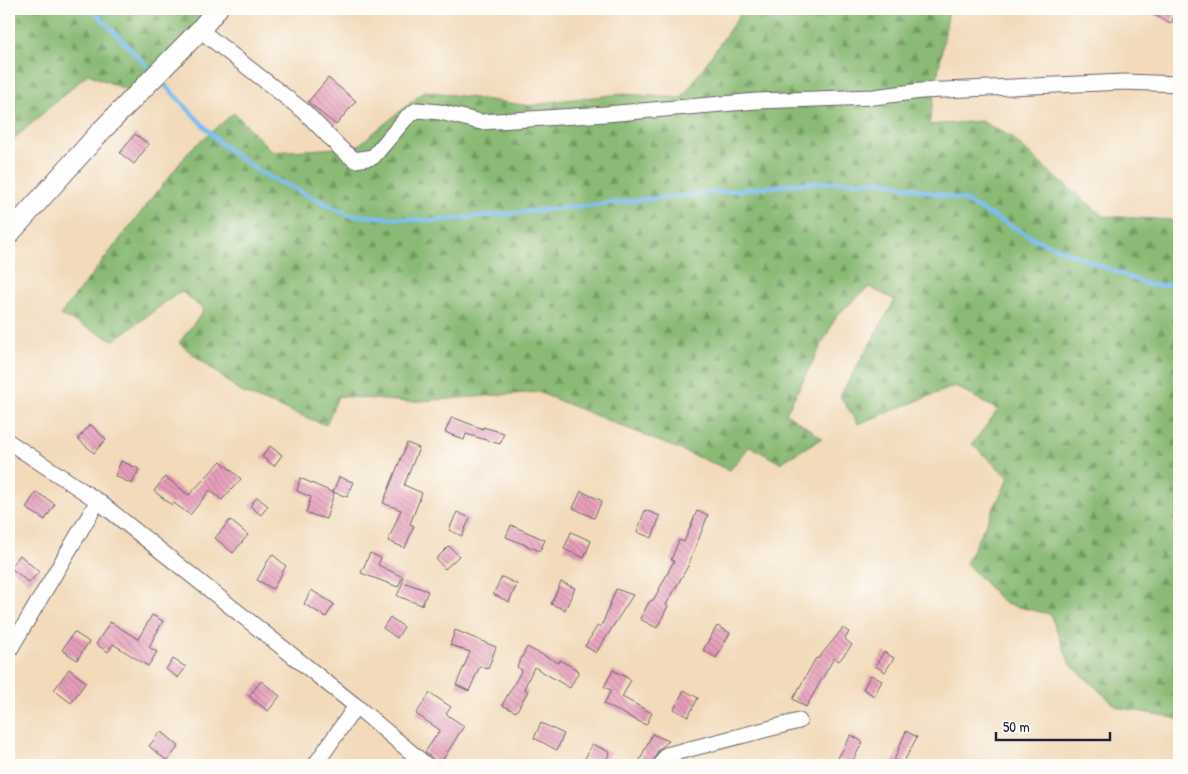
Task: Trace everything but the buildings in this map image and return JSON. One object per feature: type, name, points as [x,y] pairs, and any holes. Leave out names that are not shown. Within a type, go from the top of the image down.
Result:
[{"type":"street","points":[[9,234],[102,130],[200,30],[217,9]]},
{"type":"street","points":[[200,30],[305,112],[341,149],[355,160],[373,157],[407,117],[417,110],[440,112],[481,122],[757,102],[874,97],[921,91],[1124,82],[1179,84]]},
{"type":"street","points":[[9,442],[98,501],[356,706],[426,765]]},
{"type":"street","points":[[9,651],[98,501]]},
{"type":"street","points":[[315,765],[356,706]]},
{"type":"street","points":[[661,765],[666,756],[798,721]]},
{"type":"green space","points":[[9,9],[231,9],[142,96],[88,74],[9,143]]},
{"type":"green space","points":[[744,9],[949,9],[929,125],[981,121],[1011,137],[1054,176],[1103,216],[1170,220],[1179,225],[1179,719],[1117,707],[1070,664],[1050,614],[1005,604],[966,563],[1009,478],[972,444],[998,410],[955,386],[858,424],[840,396],[895,300],[869,287],[837,315],[786,413],[822,438],[780,463],[750,446],[730,470],[538,392],[408,402],[338,396],[326,425],[241,392],[179,343],[204,310],[181,291],[114,340],[60,315],[191,149],[234,113],[273,152],[356,147],[425,91],[531,106],[556,101],[621,94],[682,98]]},
{"type":"waterway","points":[[92,9],[147,66]]},
{"type":"waterway","points":[[165,85],[221,144],[261,173],[350,215],[434,221],[808,183],[882,181],[963,200],[1037,240],[1149,285],[1179,285]]}]
